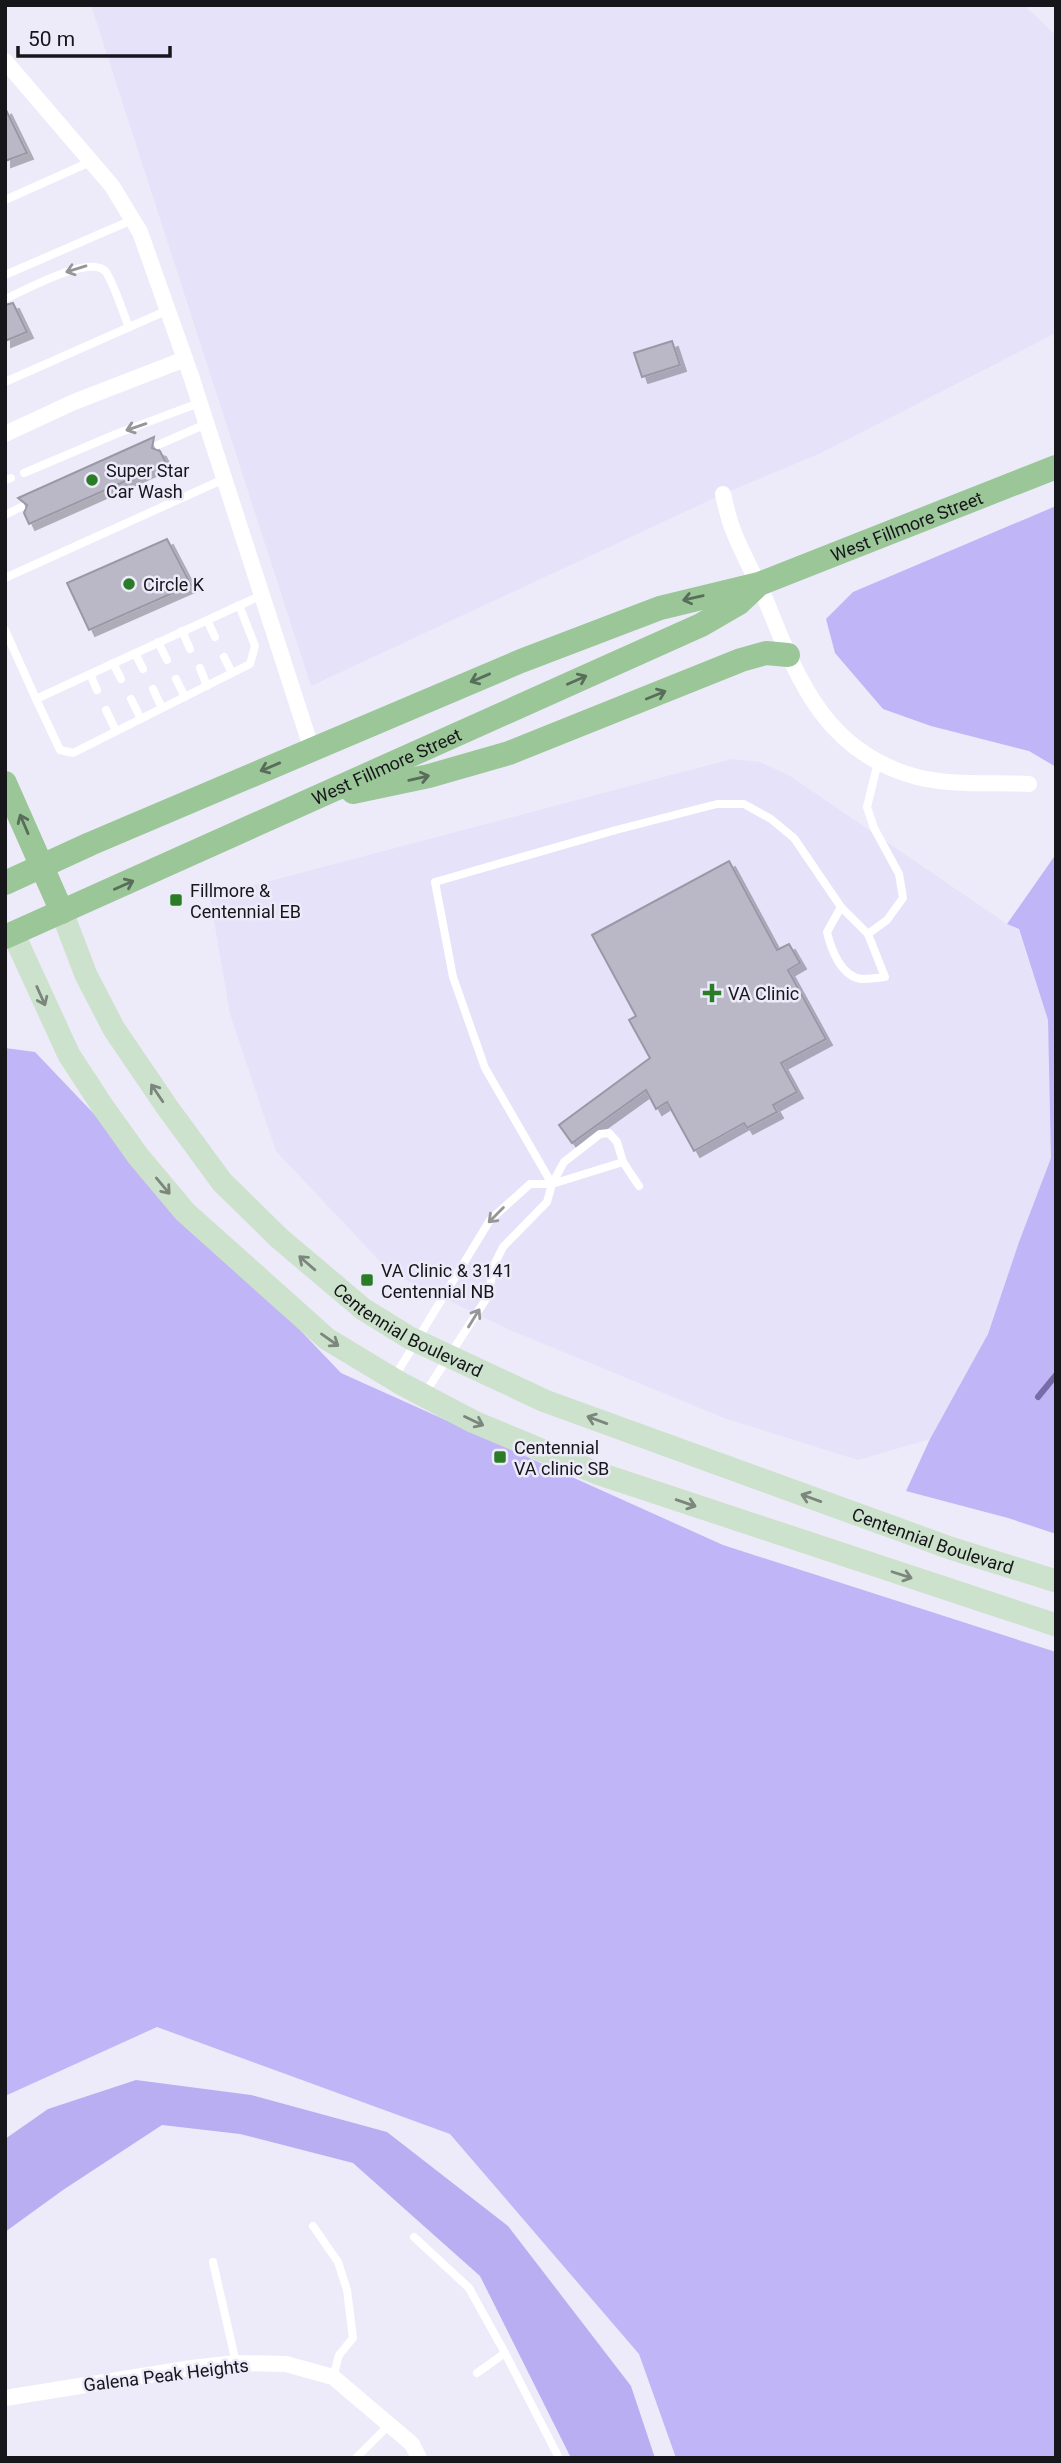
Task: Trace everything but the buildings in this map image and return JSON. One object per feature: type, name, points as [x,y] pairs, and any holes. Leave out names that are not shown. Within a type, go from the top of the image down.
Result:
[{"type":"main road","name":"West Fillmore Street","points":[[5,883],[499,670],[660,608],[759,584],[1056,467]]},
{"type":"main road","name":"West Fillmore Street","points":[[8,928],[62,912],[701,625],[739,603],[759,584]]},
{"type":"main road","points":[[304,803],[429,776],[509,753],[741,660],[766,653],[788,655]]},
{"type":"main road","name":"Centennial Boulevard","points":[[5,783],[62,912],[86,975],[114,1029],[222,1182],[279,1238],[348,1298],[418,1341],[545,1401],[950,1549],[1047,1578]]},
{"type":"main road","points":[[8,928],[69,1055],[138,1156],[185,1212],[327,1339],[423,1396],[474,1422],[597,1473],[1056,1625]]},
{"type":"main road","points":[[1027,1614],[1047,1578]]},
{"type":"street","points":[[5,61],[113,186],[140,232],[200,403],[312,750]]},
{"type":"street","points":[[5,435],[74,402],[185,359]]},
{"type":"street","points":[[723,494],[733,530],[809,698],[852,744],[878,762],[917,776],[935,780],[1029,784]]},
{"type":"street","name":"Galena Peak Heights","points":[[5,2399],[236,2363],[286,2364],[334,2377],[412,2444],[418,2458]]},
{"type":"lane","points":[[5,200],[90,162]]},
{"type":"lane","points":[[5,275],[132,220]]},
{"type":"lane","points":[[5,299],[76,268],[94,265],[105,271],[130,327]]},
{"type":"lane","points":[[5,382],[168,310]]},
{"type":"lane","points":[[24,473],[116,434],[200,403]]},
{"type":"lane","points":[[158,445],[206,424]]},
{"type":"lane","points":[[5,578],[224,479]]},
{"type":"lane","points":[[5,515],[21,507]]},
{"type":"lane","points":[[36,699],[261,595]]},
{"type":"lane","points":[[5,630],[60,750],[73,753],[250,664],[255,646],[239,605]]},
{"type":"lane","points":[[207,620],[215,638]]},
{"type":"lane","points":[[182,631],[190,649]]},
{"type":"lane","points":[[159,642],[167,660]]},
{"type":"lane","points":[[135,653],[143,669]]},
{"type":"lane","points":[[224,657],[232,673]]},
{"type":"lane","points":[[113,663],[121,679]]},
{"type":"lane","points":[[200,668],[207,686]]},
{"type":"lane","points":[[90,674],[97,690]]},
{"type":"lane","points":[[176,678],[185,697]]},
{"type":"lane","points":[[152,689],[162,708]]},
{"type":"lane","points":[[131,699],[141,719]]},
{"type":"lane","points":[[106,710],[116,731]]},
{"type":"lane","points":[[868,934],[887,920],[903,898],[899,874],[874,828],[867,807],[878,762]]},
{"type":"lane","points":[[552,1184],[485,1068],[453,977],[435,882],[717,804],[744,804],[771,819],[794,838],[841,907],[868,934],[885,978],[859,979],[847,973],[830,946],[827,932],[841,907]]},
{"type":"lane","points":[[423,1396],[488,1296],[494,1265],[503,1247],[547,1202],[552,1184],[564,1162],[600,1134],[609,1133],[617,1142],[622,1162],[639,1186]]},
{"type":"lane","points":[[393,1379],[490,1220],[530,1184],[552,1184],[622,1162]]},
{"type":"lane","points":[[313,2226],[338,2262],[347,2290],[353,2338],[339,2355],[334,2377]]},
{"type":"lane","points":[[414,2236],[469,2288],[559,2458]]},
{"type":"lane","points":[[214,2262],[236,2363]]},
{"type":"lane","points":[[477,2374],[505,2353]]},
{"type":"lane","points":[[356,2458],[389,2425]]},
{"type":"shaded area","points":[[91,5],[1024,5],[1056,36],[1056,333],[821,453],[723,494],[311,686]]},
{"type":"shaded area","points":[[1056,506],[1056,767],[1029,751],[931,726],[883,709],[835,653],[826,619],[853,592]]},
{"type":"shaded area","points":[[732,759],[760,762],[790,776],[1018,929],[1048,1020],[1053,1154],[988,1334],[930,1439],[858,1460],[724,1418],[510,1330],[391,1273],[276,1151],[230,1014],[210,897]]},
{"type":"shaded area","points":[[1056,854],[1056,1534],[1008,1518],[906,1491],[930,1439],[988,1334],[1051,1158],[1048,1020],[1019,929],[1007,924]]},
{"type":"shaded area","points":[[5,1048],[35,1052],[341,1373],[723,1545],[1056,1652],[1056,2458],[676,2458],[639,2354],[450,2134],[157,2027],[5,2096]]},
{"type":"shaded area","points":[[136,2080],[251,2095],[387,2132],[508,2226],[631,2386],[655,2458],[571,2458],[480,2276],[353,2163],[240,2134],[162,2125],[5,2232],[5,2139],[48,2109]]},
{"type":"waterway","points":[[1038,1397],[1056,1375]]},
{"type":"place","name":"Super Star Car Wash","points":[[92,480]]},
{"type":"place","name":"Circle K","points":[[129,584]]},
{"type":"place","name":"Fillmore & Centennial EB","points":[[176,900]]},
{"type":"place","name":"VA Clinic","points":[[712,993]]},
{"type":"place","name":"VA Clinic & 3141 Centennial NB","points":[[367,1280]]},
{"type":"place","name":"Centennial VA clinic SB","points":[[500,1457]]}]
